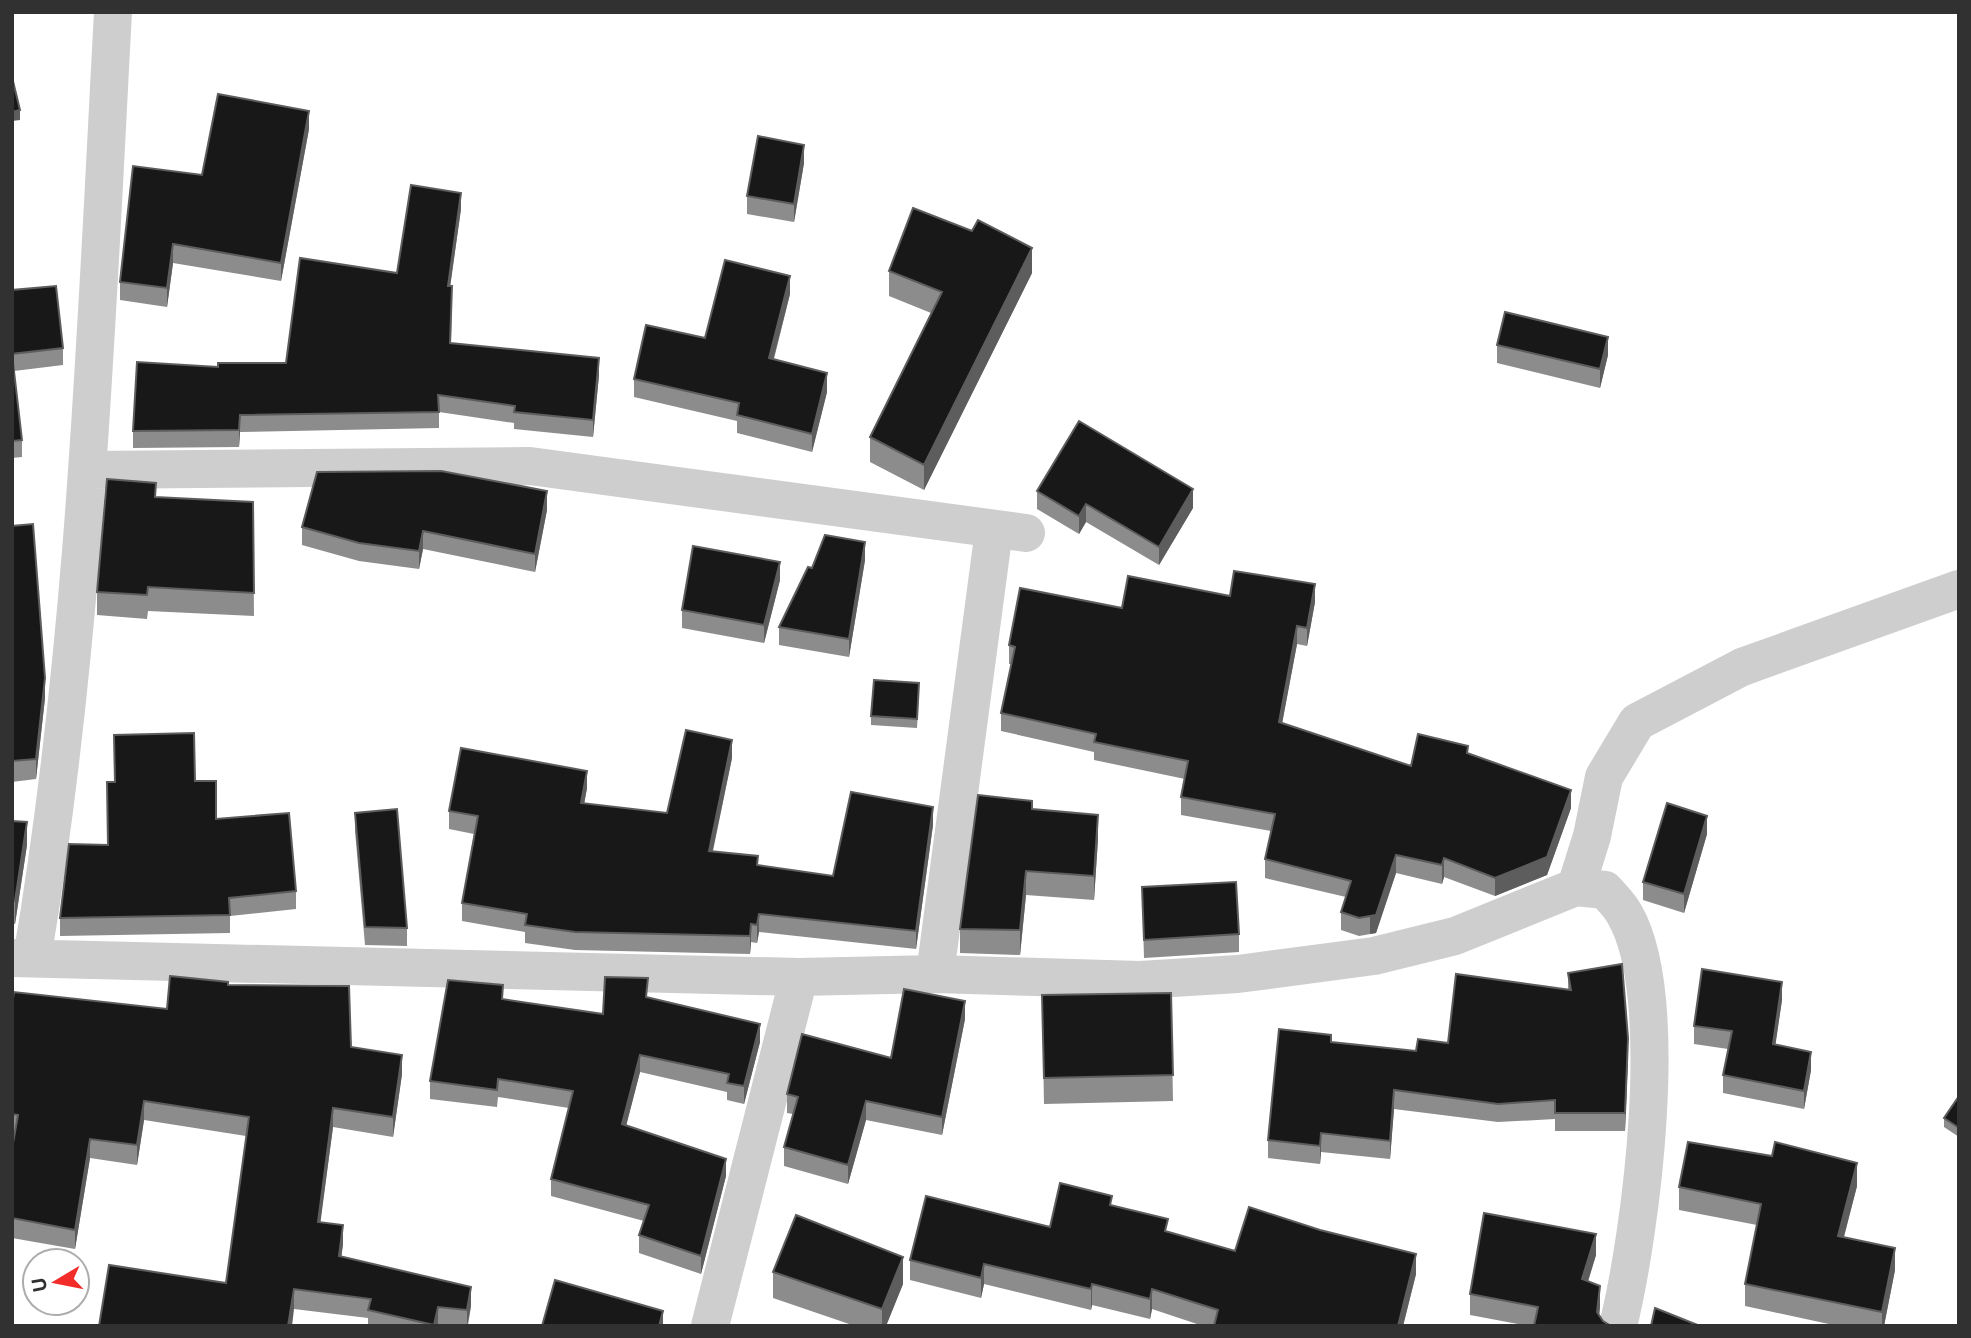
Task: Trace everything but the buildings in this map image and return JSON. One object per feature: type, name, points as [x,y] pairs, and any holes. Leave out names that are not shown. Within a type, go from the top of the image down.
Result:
[{"type":"street","points":[[113,12],[89,470],[55,825],[22,958],[799,977],[935,974],[1140,980],[1238,974],[1374,956],[1455,936],[1576,887],[1605,890],[1626,916],[1638,949],[1650,1015],[1645,1152],[1626,1291],[1618,1326]]},
{"type":"street","points":[[89,470],[530,466],[1010,532],[935,974]]},
{"type":"street","points":[[1576,887],[1592,836],[1604,778],[1637,722],[1742,667],[1959,589]]},
{"type":"street","points":[[710,1326],[799,977]]}]
